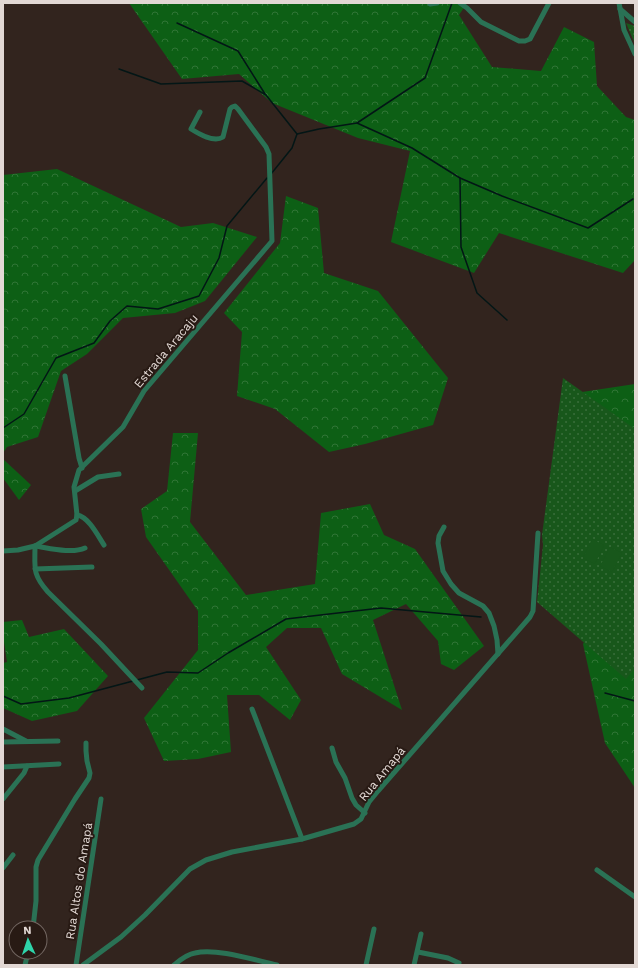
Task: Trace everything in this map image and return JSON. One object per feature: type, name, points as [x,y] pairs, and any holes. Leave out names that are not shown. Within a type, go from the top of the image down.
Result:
[{"type":"street","points":[[430,4],[437,3]]},
{"type":"street","points":[[460,3],[481,22],[519,41],[525,42],[530,39],[549,3]]},
{"type":"street","points":[[619,3],[624,30],[635,54]]},
{"type":"street","points":[[620,9],[635,22]]},
{"type":"street","name":"Estrada Aracaju","points":[[77,515],[74,487],[79,470],[123,427],[144,391],[272,241],[269,154],[266,147],[235,106],[230,109],[223,137],[220,139],[214,139],[202,135],[191,129],[200,112]]},
{"type":"street","points":[[66,376],[82,468]]},
{"type":"street","points":[[75,491],[98,477],[119,474]]},
{"type":"street","points":[[3,551],[18,550],[35,546],[76,520],[77,515],[84,517],[88,521],[104,546]]},
{"type":"street","points":[[444,527],[438,536],[443,571],[459,593],[483,606],[489,613],[498,640],[498,654]]},
{"type":"street","name":"Rua Amapá","points":[[83,965],[121,937],[190,869],[200,863],[232,852],[302,839],[354,824],[361,818],[365,813],[369,802],[378,791],[530,617],[533,611],[538,533]]},
{"type":"street","points":[[35,546],[72,551],[85,548]]},
{"type":"street","points":[[35,546],[35,569],[40,583],[142,688]]},
{"type":"street","points":[[35,569],[92,567]]},
{"type":"street","points":[[252,709],[302,839]]},
{"type":"street","points":[[3,729],[27,742]]},
{"type":"street","points":[[3,742],[58,741]]},
{"type":"street","points":[[34,920],[36,901],[36,868],[38,860],[74,798],[89,778],[90,773],[87,761],[86,743]]},
{"type":"street","points":[[332,748],[336,762],[345,778],[352,798],[356,805],[365,813]]},
{"type":"street","points":[[3,767],[59,764]]},
{"type":"street","points":[[3,799],[24,773],[27,766]]},
{"type":"street","points":[[3,792],[10,791]]},
{"type":"street","name":"Rua Altos do Amapá","points":[[76,965],[101,799]]},
{"type":"street","points":[[3,868],[13,855]]},
{"type":"street","points":[[597,870],[635,897]]},
{"type":"street","points":[[366,965],[374,929]]},
{"type":"street","points":[[414,965],[421,934]]},
{"type":"street","points":[[174,965],[186,956],[194,953],[211,952],[277,965]]},
{"type":"street","points":[[418,952],[448,958],[459,963]]},
{"type":"green space","points":[[129,3],[467,3],[459,15],[492,67],[541,71],[564,27],[594,42],[597,86],[626,117],[635,120],[635,260],[623,273],[499,233],[474,273],[391,242],[410,151],[358,138],[272,103],[239,74],[182,79]]},
{"type":"green space","points":[[626,23],[635,26],[635,44]]},
{"type":"green space","points":[[57,169],[181,227],[213,223],[257,237],[205,301],[175,313],[123,318],[87,354],[61,371],[38,437],[7,447],[3,453],[3,175]]},
{"type":"green space","points":[[286,196],[318,208],[324,273],[378,291],[448,378],[433,425],[365,444],[329,452],[275,409],[237,396],[242,332],[224,313],[280,243]]},
{"type":"green space","points":[[563,378],[635,429],[635,668],[626,679],[537,602],[543,545],[542,535]]},
{"type":"green space","points":[[635,384],[635,555],[582,392]]},
{"type":"green space","points":[[173,433],[198,433],[190,522],[246,595],[315,584],[321,513],[370,504],[384,535],[415,549],[484,646],[454,670],[441,664],[438,641],[406,604],[373,620],[402,710],[342,674],[321,628],[287,628],[266,647],[301,700],[290,720],[259,695],[227,695],[231,752],[198,759],[164,761],[144,718],[198,650],[198,611],[146,537],[141,509],[167,491]]},
{"type":"green space","points":[[3,459],[31,485],[19,500],[3,478]]},
{"type":"green space","points":[[592,539],[604,545],[595,564],[583,558]]},
{"type":"green space","points":[[610,547],[622,553],[612,572],[600,566]]},
{"type":"green space","points":[[635,597],[635,788],[605,743],[583,644],[606,607]]},
{"type":"green space","points":[[22,620],[29,637],[64,629],[108,676],[77,711],[32,721],[3,708],[3,663],[7,662],[3,635],[3,622]]},
{"type":"waterway","points":[[271,174],[292,148],[297,134],[357,123],[425,78],[452,3]]},
{"type":"waterway","points":[[177,23],[238,51],[265,94]]},
{"type":"waterway","points":[[119,69],[161,84],[242,81],[266,95],[297,134]]},
{"type":"waterway","points":[[357,123],[412,148],[460,178],[502,196],[588,228],[633,199]]},
{"type":"waterway","points":[[3,428],[24,414],[56,358],[94,343],[110,321],[127,306],[158,309],[199,296],[219,258],[227,226],[267,178]]},
{"type":"waterway","points":[[460,178],[461,247],[477,293],[507,320]]},
{"type":"waterway","points":[[3,696],[21,704],[69,698],[167,672],[198,673],[228,653],[286,619],[381,608],[481,617]]},
{"type":"waterway","points":[[605,693],[635,701]]}]
